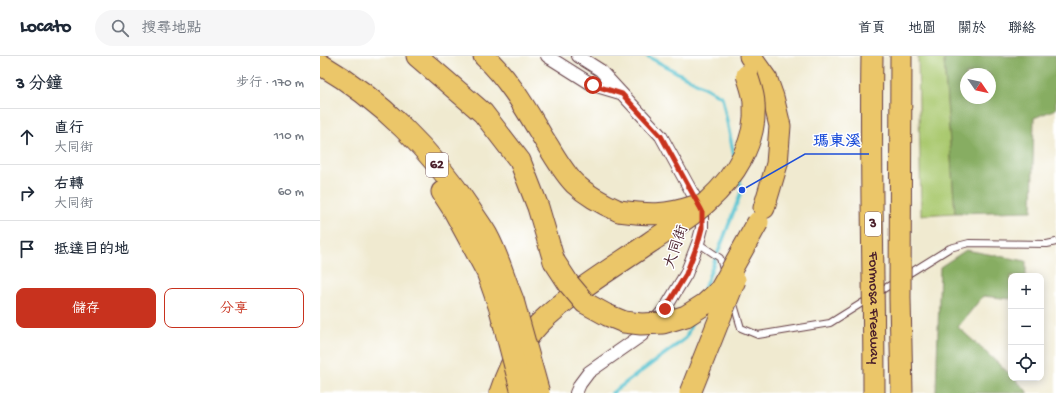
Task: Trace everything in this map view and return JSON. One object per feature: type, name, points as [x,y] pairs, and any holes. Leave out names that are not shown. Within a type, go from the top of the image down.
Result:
[{"type":"highway","points":[[417,56],[483,113],[520,161],[538,207],[554,261],[568,284],[585,303],[607,315],[624,322],[641,324],[663,322],[686,316],[705,304],[720,290],[761,215]]},
{"type":"highway","points":[[484,56],[507,80],[556,159],[574,183],[597,201],[619,211],[649,215],[676,212],[707,203]]},
{"type":"highway","points":[[690,393],[761,215],[777,164],[780,126],[766,80],[736,56]]},
{"type":"highway","name":"Formosa Freeway","points":[[872,56],[871,130],[874,274],[874,393]]},
{"type":"highway","name":"Formosa Freeway","points":[[900,56],[900,298],[902,393]]},
{"type":"highway","name":"62","points":[[320,64],[344,79],[388,115],[423,148],[455,187],[487,234],[513,300],[539,393]]},
{"type":"highway","points":[[500,393],[510,366],[539,325],[561,305],[707,203],[733,174],[745,153],[751,136],[754,120],[754,104],[749,65]]},
{"type":"highway","name":"62","points":[[320,80],[367,113],[431,176],[453,209],[487,272],[500,309],[522,393]]},
{"type":"street","name":"大同街","points":[[547,56],[593,85],[622,94]]},
{"type":"street","name":"大同街","points":[[576,393],[580,384],[589,372],[642,335],[665,309],[686,274],[702,228],[702,211],[661,136],[600,70],[578,56]]},
{"type":"lane","points":[[698,243],[720,258],[741,328],[758,335],[830,323],[950,248],[969,243],[1047,244],[1056,242]]},
{"type":"green space","points":[[918,56],[946,56],[944,60],[955,213],[921,215]]},
{"type":"green space","points":[[946,56],[1056,56],[1056,109],[1034,118],[1032,211],[955,213],[944,60]]},
{"type":"green space","points":[[966,250],[1026,261],[1026,273],[1008,273],[1008,299],[983,296],[958,327],[1008,372],[1008,381],[1017,381],[1029,393],[936,393],[940,267]]},
{"type":"waterway","points":[[647,56],[722,97],[734,156]]},
{"type":"waterway","points":[[702,294],[742,190],[739,178]]},
{"type":"waterway","points":[[612,393],[686,338],[692,322]]},
{"type":"place","name":"瑪東溪","points":[[742,190]]},
{"type":"route","points":[[593,85],[622,94],[661,136],[702,211],[702,228],[698,243],[686,274],[665,309]]}]
